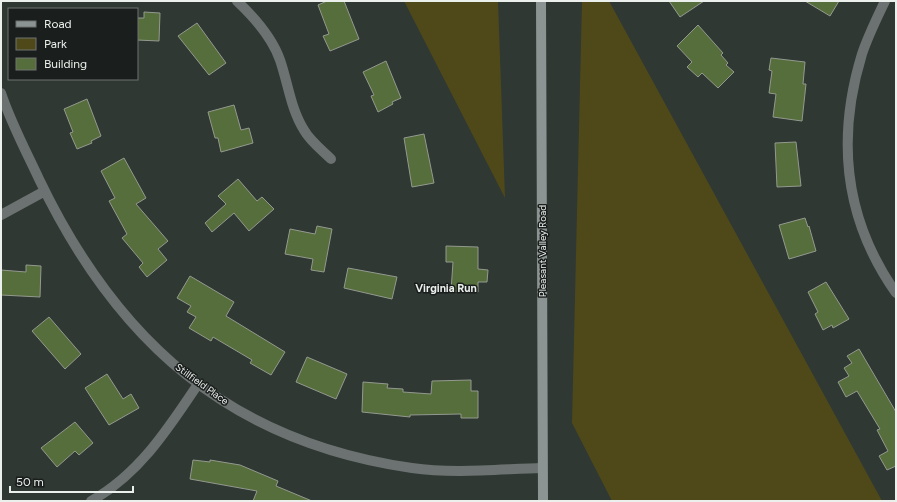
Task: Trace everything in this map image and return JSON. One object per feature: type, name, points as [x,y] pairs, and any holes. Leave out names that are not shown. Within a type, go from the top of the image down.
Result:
[{"type":"main road","name":"Pleasant Valley Road","points":[[541,1],[543,501]]},
{"type":"street","points":[[237,1],[257,22],[271,41],[279,59],[298,118],[304,131],[331,159]]},
{"type":"street","points":[[885,1],[862,53],[852,93],[847,130],[846,155],[851,189],[860,225],[871,252],[896,293]]},
{"type":"street","name":"Stillfield Place","points":[[1,93],[58,218],[96,279],[112,301],[153,346],[198,384],[236,408],[267,425],[327,449],[361,458],[414,468],[542,468]]},
{"type":"street","points":[[1,215],[45,191]]},
{"type":"street","points":[[92,501],[125,478],[144,459],[198,384]]},
{"type":"green space","points":[[404,1],[498,1],[505,198]]},
{"type":"green space","points":[[582,1],[609,1],[882,501],[612,501],[572,423]]},
{"type":"building","points":[[327,1],[344,1],[359,39],[330,51],[323,36],[329,34],[318,5]]},
{"type":"building","points":[[669,1],[704,1],[680,17]]},
{"type":"building","points":[[805,1],[839,1],[830,16]]},
{"type":"building","points":[[144,12],[160,13],[159,41],[138,40],[138,18],[144,18]]},
{"type":"building","points":[[197,23],[226,63],[209,75],[178,36]]},
{"type":"building","points":[[698,25],[723,53],[721,55],[728,63],[726,65],[734,72],[718,88],[702,73],[698,77],[687,67],[692,62],[677,46]]},
{"type":"building","points":[[771,58],[805,62],[803,84],[806,84],[802,121],[773,117],[776,94],[769,93],[772,71],[769,70]]},
{"type":"building","points":[[386,61],[401,98],[392,102],[393,104],[378,112],[371,96],[374,95],[363,72]]},
{"type":"building","points":[[87,99],[101,136],[91,141],[92,143],[77,149],[70,133],[73,132],[64,109]]},
{"type":"building","points":[[234,105],[241,130],[249,128],[253,143],[221,152],[218,138],[215,138],[208,112]]},
{"type":"building","points":[[424,134],[434,183],[412,187],[404,138]]},
{"type":"building","points":[[796,142],[801,186],[777,187],[775,143]]},
{"type":"building","points":[[124,158],[146,198],[136,204],[168,241],[158,249],[167,260],[147,277],[139,267],[143,263],[122,238],[127,234],[109,201],[115,198],[101,171]]},
{"type":"building","points":[[238,179],[257,201],[262,197],[274,209],[249,231],[234,213],[212,232],[205,223],[226,204],[218,196]]},
{"type":"building","points":[[805,218],[808,227],[809,226],[816,251],[789,259],[779,225]]},
{"type":"building","points":[[317,226],[332,229],[324,272],[311,270],[313,259],[285,254],[290,229],[315,234]]},
{"type":"building","points":[[446,246],[478,247],[478,269],[488,270],[487,282],[478,282],[478,292],[451,291],[453,262],[446,262]]},
{"type":"building","points":[[26,265],[41,266],[40,297],[1,295],[1,270],[26,272]]},
{"type":"building","points":[[348,268],[397,277],[392,299],[344,288]]},
{"type":"building","points":[[190,276],[234,302],[226,316],[285,352],[271,375],[250,363],[252,360],[213,337],[211,341],[189,328],[196,317],[187,312],[191,306],[177,298]]},
{"type":"building","points":[[826,282],[849,319],[833,328],[832,325],[823,330],[815,314],[818,312],[808,292]]},
{"type":"building","points":[[49,317],[81,354],[65,369],[32,331]]},
{"type":"building","points":[[859,349],[896,412],[896,466],[887,470],[879,456],[888,451],[877,430],[880,429],[857,391],[846,397],[838,382],[849,376],[844,368],[852,363],[847,356]]},
{"type":"building","points":[[307,357],[347,374],[336,399],[296,382]]},
{"type":"building","points":[[107,374],[123,399],[131,394],[139,408],[109,425],[85,388]]},
{"type":"building","points":[[471,380],[471,391],[478,391],[478,418],[461,418],[461,414],[410,415],[410,417],[362,412],[363,382],[388,384],[387,388],[403,389],[403,392],[431,394],[432,381]]},
{"type":"building","points":[[75,422],[93,443],[79,455],[75,451],[57,467],[41,448]]},
{"type":"building","points":[[193,460],[210,462],[210,460],[240,465],[278,481],[276,486],[312,501],[253,501],[257,491],[190,479]]},
{"type":"district","name":"Virginia Run","points":[[446,288]]}]
